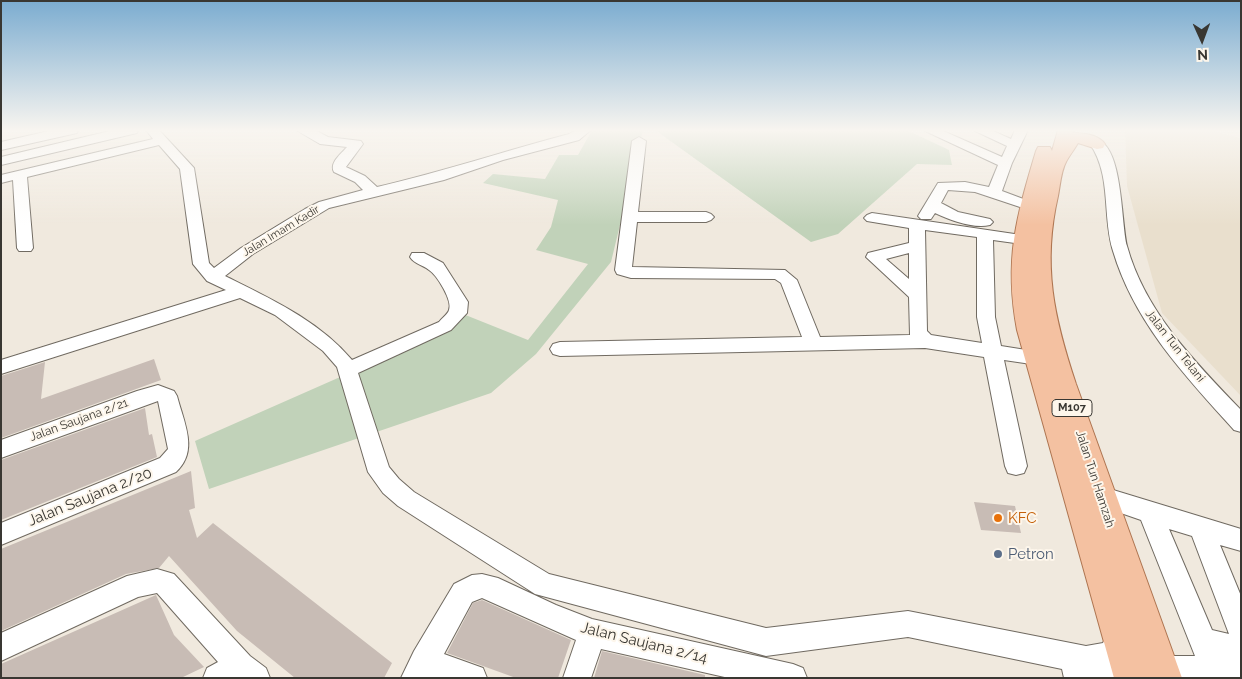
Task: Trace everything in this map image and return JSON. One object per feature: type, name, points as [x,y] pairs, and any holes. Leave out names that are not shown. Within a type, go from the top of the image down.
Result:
[{"type":"main road","name":"Jalan Tun Hamzah","points":[[1041,162],[1022,239],[1021,273],[1026,315],[1132,678]]},
{"type":"main road","name":"Jalan Tun Hamzah","points":[[1057,162],[1039,248],[1044,313],[1100,496],[1162,674]]},
{"type":"main road","points":[[1055,171],[1060,162]]},
{"type":"street","points":[[1,179],[64,162]]},
{"type":"street","points":[[180,162],[190,176],[201,264],[213,277],[281,311],[330,346],[346,365],[380,472],[385,479],[406,499],[544,585],[766,642],[908,624],[1079,665],[1112,678]]},
{"type":"street","points":[[342,162],[339,169],[360,179],[373,191]]},
{"type":"street","name":"Jalan Imam Kadir","points":[[213,277],[246,251],[310,212],[338,200],[438,177],[484,162]]},
{"type":"street","points":[[636,162],[622,268],[631,273],[779,274],[788,280],[814,344]]},
{"type":"street","points":[[994,194],[1005,164],[1000,162]]},
{"type":"street","name":"Jalan Tun Telani","points":[[1108,162],[1119,246],[1136,292],[1148,314],[1172,345],[1241,424]]},
{"type":"street","points":[[20,174],[25,248]]},
{"type":"street","points":[[925,341],[918,333],[917,246],[925,215],[943,186],[956,184],[1029,206]]},
{"type":"street","points":[[925,215],[1022,239]]},
{"type":"street","points":[[872,218],[925,215],[954,216],[987,229]]},
{"type":"street","points":[[629,217],[706,216]]},
{"type":"street","points":[[987,229],[986,317],[1016,466]]},
{"type":"street","points":[[917,246],[874,257],[917,295]]},
{"type":"street","points":[[347,370],[445,326],[458,313],[459,302],[445,277],[437,267],[418,257]]},
{"type":"street","points":[[1,367],[242,291]]},
{"type":"street","points":[[560,349],[925,341],[1038,358]]},
{"type":"street","points":[[158,393],[167,396],[179,449],[176,458]]},
{"type":"street","name":"Jalan Saujana 2/21","points":[[1,449],[144,396],[158,393]]},
{"type":"street","name":"Jalan Saujana 2/20","points":[[1,534],[168,465],[176,458]]},
{"type":"street","points":[[1100,496],[1202,530],[1241,540]]},
{"type":"street","points":[[1150,513],[1203,642],[1228,674]]},
{"type":"street","points":[[1202,530],[1241,630]]},
{"type":"street","points":[[473,678],[420,670],[463,593],[480,587],[493,553]]},
{"type":"street","points":[[1,647],[136,585],[157,581],[165,583],[238,674]]},
{"type":"street","name":"Jalan Saujana 2/14","points":[[480,587],[592,633],[793,678]]},
{"type":"street","points":[[577,678],[592,633]]},
{"type":"street","points":[[1079,665],[1110,656],[1120,639]]},
{"type":"street","points":[[1203,642],[1241,651]]},
{"type":"street","points":[[1162,674],[1185,669],[1228,674]]},
{"type":"shaded area","points":[[1126,162],[1241,162],[1241,396],[1162,313],[1127,186]]},
{"type":"green space","points":[[555,162],[635,162],[611,262],[536,354],[491,393],[209,489],[195,441],[449,329],[463,314],[528,340],[588,264],[536,250],[551,227],[558,200],[483,183],[493,174],[545,179]]},
{"type":"green space","points":[[699,162],[951,162],[952,165],[917,164],[838,234],[811,242]]},
{"type":"building","points":[[154,359],[161,380],[1,438],[1,376],[45,362],[41,399]]},
{"type":"building","points":[[145,408],[149,435],[152,434],[157,457],[1,520],[1,460]]},
{"type":"building","points":[[191,471],[195,508],[189,510],[197,538],[213,523],[392,663],[384,678],[295,678],[237,631],[169,556],[159,568],[126,574],[1,631],[1,549]]},
{"type":"building","name":"KFC","points":[[974,502],[1015,506],[1021,533],[981,530]]},
{"type":"building","points":[[156,595],[174,635],[204,667],[181,678],[1,678],[1,664]]},
{"type":"building","points":[[482,600],[571,640],[558,678],[516,678],[447,653],[473,603]]},
{"type":"building","points":[[602,651],[705,675],[705,678],[594,678]]},
{"type":"place","name":"KFC","points":[[998,518]]},
{"type":"place","name":"Petron","points":[[998,554]]}]
